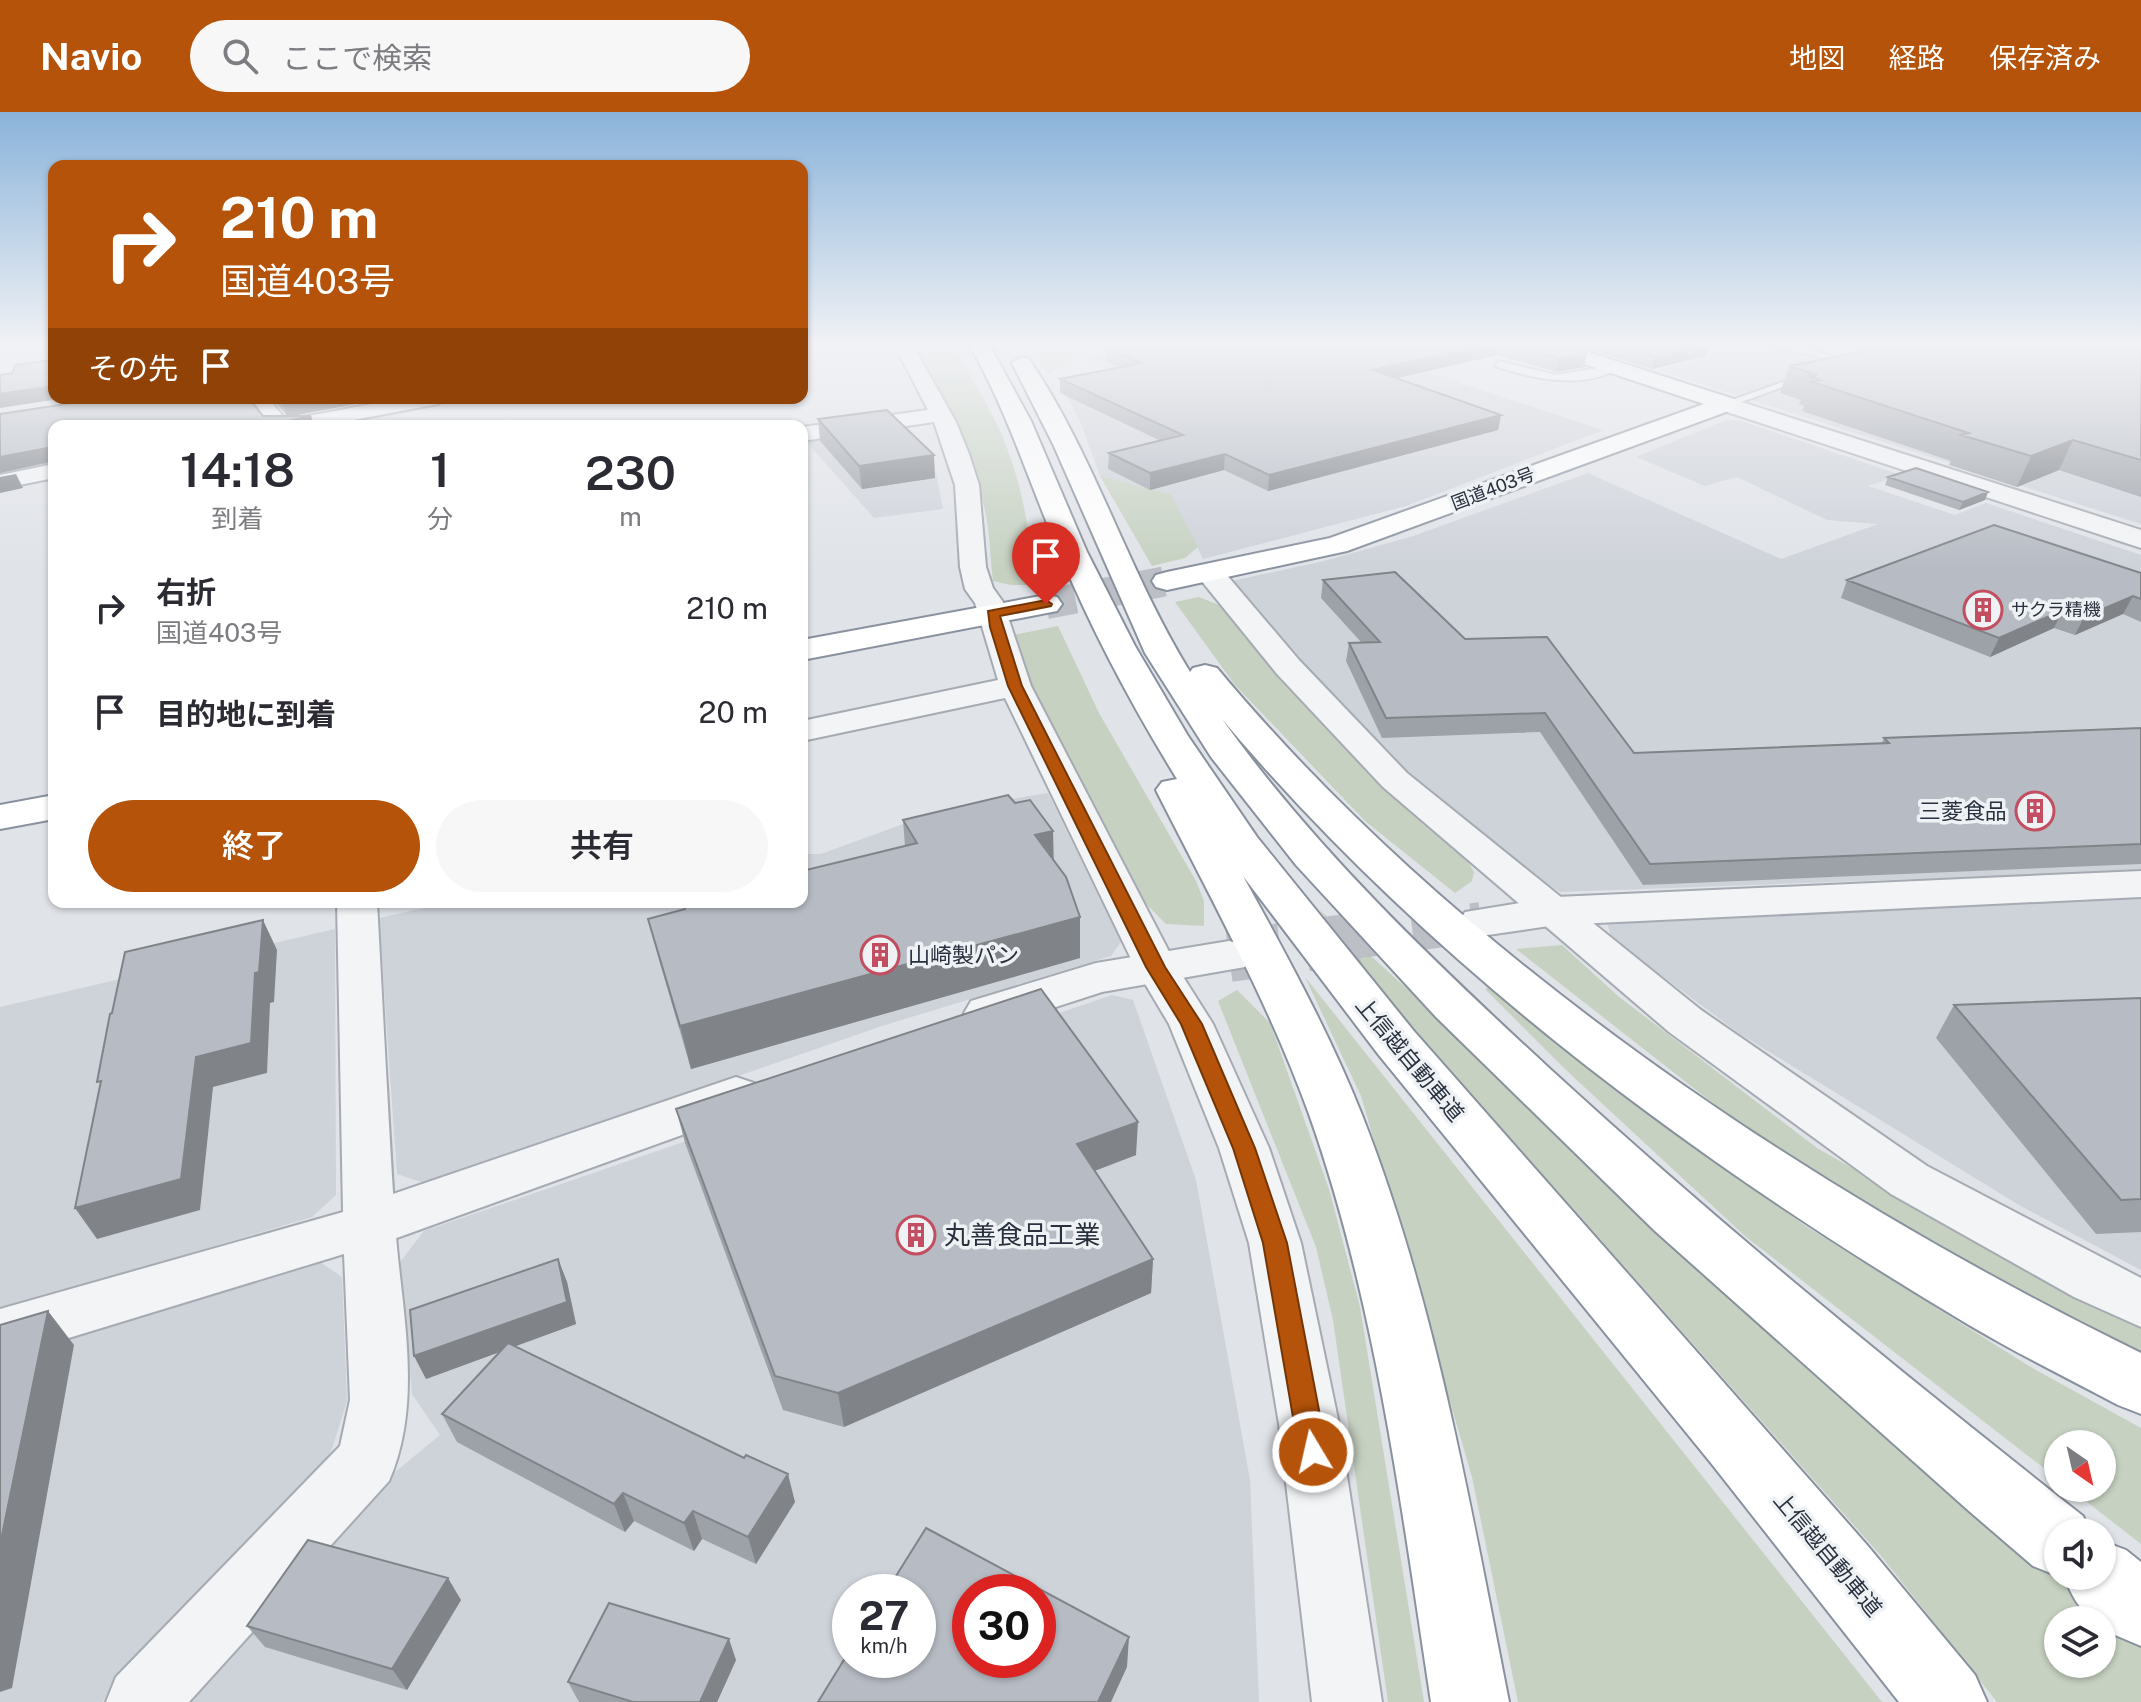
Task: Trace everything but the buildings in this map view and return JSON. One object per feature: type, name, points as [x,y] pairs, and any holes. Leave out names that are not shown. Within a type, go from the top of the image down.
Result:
[{"type":"highway","name":"上信越自動車道","points":[[1021,420],[1085,534],[1149,626],[1182,688],[1266,804],[1335,884],[1419,973],[1651,1194],[2044,1529]]},
{"type":"highway","name":"上信越自動車道","points":[[1056,420],[1117,645],[1157,717],[1207,795],[1277,894],[1360,999],[1849,1578],[1948,1702]]},
{"type":"highway","name":"国道403号","points":[[1167,581],[1337,545],[1682,420]]},
{"type":"highway","points":[[1085,534],[1276,759],[1413,894],[1508,976],[1720,1137],[1836,1213],[1994,1309],[2141,1385]]},
{"type":"highway","points":[[1085,534],[1093,618],[1158,756],[1296,1017],[1337,1117],[1382,1260],[1425,1448],[1470,1702]]},
{"type":"highway","points":[[808,649],[1046,604]]},
{"type":"highway","points":[[0,804],[48,795]]},
{"type":"highway","points":[[0,817],[48,808]]},
{"type":"highway","points":[[2116,1589],[2141,1609]]},
{"type":"street","points":[[808,433],[903,420]]},
{"type":"street","points":[[943,420],[967,485],[973,567],[979,589],[993,614],[1015,686],[1156,967],[1191,1024],[1244,1148],[1275,1243],[1309,1424],[1347,1702]]},
{"type":"street","points":[[1776,420],[2141,539]]},
{"type":"street","points":[[0,482],[48,472]]},
{"type":"street","points":[[1210,573],[1288,667],[1376,761],[1488,860],[1556,911],[1685,1021],[1909,1180],[2093,1281],[2141,1303]]},
{"type":"street","points":[[808,730],[1015,686]]},
{"type":"street","points":[[1481,922],[1556,911],[2141,884]]},
{"type":"street","points":[[141,1702],[367,1461],[380,1400],[369,1225],[357,908]]},
{"type":"street","points":[[946,1027],[1096,978],[1229,956]]},
{"type":"street","points":[[0,1334],[369,1225],[782,1081]]},
{"type":"shaded area","points":[[1079,420],[1573,420],[1603,430],[1406,506],[1203,559],[1171,494],[1100,476]]},
{"type":"shaded area","points":[[1726,420],[1742,421],[1901,475],[1868,486],[1955,515],[1986,503],[2141,555],[2141,871],[1560,892],[1494,852],[1365,740],[1232,581],[1324,561],[1413,536],[1588,473],[1781,559],[1878,524],[1827,520],[1737,477],[1705,486],[1636,457]]},
{"type":"shaded area","points":[[1815,420],[2141,420],[2141,524]]},
{"type":"shaded area","points":[[891,425],[936,472],[943,509],[874,518],[808,444],[808,436]]},
{"type":"shaded area","points":[[1048,793],[1121,942],[1111,956],[882,1026],[427,1184],[397,1174],[379,918],[425,908],[808,908],[808,854],[821,854],[939,811]]},
{"type":"shaded area","points":[[2141,897],[2141,1270],[2019,1205],[1740,1034],[1611,938],[1607,921]]},
{"type":"shaded area","points":[[335,929],[336,1195],[312,1217],[0,1310],[0,1007]]},
{"type":"shaded area","points":[[1112,995],[1133,1000],[1196,1180],[1250,1480],[1259,1702],[181,1702],[383,1482],[440,1435],[412,1394],[400,1262],[424,1231]]},
{"type":"shaded area","points":[[320,1262],[342,1277],[347,1401],[332,1449],[307,1489],[102,1702],[0,1702],[0,1358]]},
{"type":"green space","points":[[953,420],[994,420],[1007,447],[1021,492],[1036,585],[993,581],[984,506]]},
{"type":"green space","points":[[1100,476],[1171,494],[1198,547],[1185,558],[1152,566]]},
{"type":"green space","points":[[1199,597],[1229,609],[1464,855],[1474,872],[1472,881],[1455,893],[1365,821],[1235,685],[1175,602]]},
{"type":"green space","points":[[1058,626],[1099,713],[1196,881],[1204,901],[1204,926],[1166,924],[1136,894],[1043,722],[1008,636]]},
{"type":"green space","points":[[1319,909],[2044,1566],[2044,1590],[2073,1590],[2092,1606],[2044,1606],[2044,1678],[2116,1678],[2116,1625],[2141,1646],[2141,1702],[1997,1702],[1882,1557],[1381,992]]},
{"type":"green space","points":[[1562,945],[1618,996],[1817,1148],[2058,1285],[2141,1322],[2141,1359],[1907,1233],[1737,1122],[1516,949]]},
{"type":"green space","points":[[1305,977],[1882,1702],[1518,1702],[1472,1477],[1361,1096]]},
{"type":"green space","points":[[1492,986],[1695,1145],[1807,1227],[2029,1366],[2141,1428],[2141,1544],[2116,1525],[2116,1518],[2108,1518],[2087,1502],[2116,1502],[2116,1430],[2044,1430],[2044,1468],[1746,1237],[1566,1070],[1485,989]]},
{"type":"green space","points":[[1237,990],[1270,1023],[1329,1189],[1360,1307],[1424,1702],[1388,1702],[1333,1320],[1316,1247],[1218,1001]]},
{"type":"tunnel","points":[[1046,604],[1167,581]]},
{"type":"tunnel","points":[[1366,937],[1481,922]]},
{"type":"tunnel","points":[[1229,956],[1366,937]]},
{"type":"tunnel","points":[[1353,939],[1366,937]]},
{"type":"place","name":"サクラ精機","points":[[1983,610]]},
{"type":"place","name":"三菱食品","points":[[2035,811]]},
{"type":"place","name":"山崎製パン","points":[[880,955]]},
{"type":"place","name":"丸善食品工業","points":[[916,1235]]},
{"type":"route","points":[[1046,604],[993,614],[996,627],[1015,686],[1156,967],[1191,1024],[1244,1148],[1275,1243],[1313,1452]]}]
